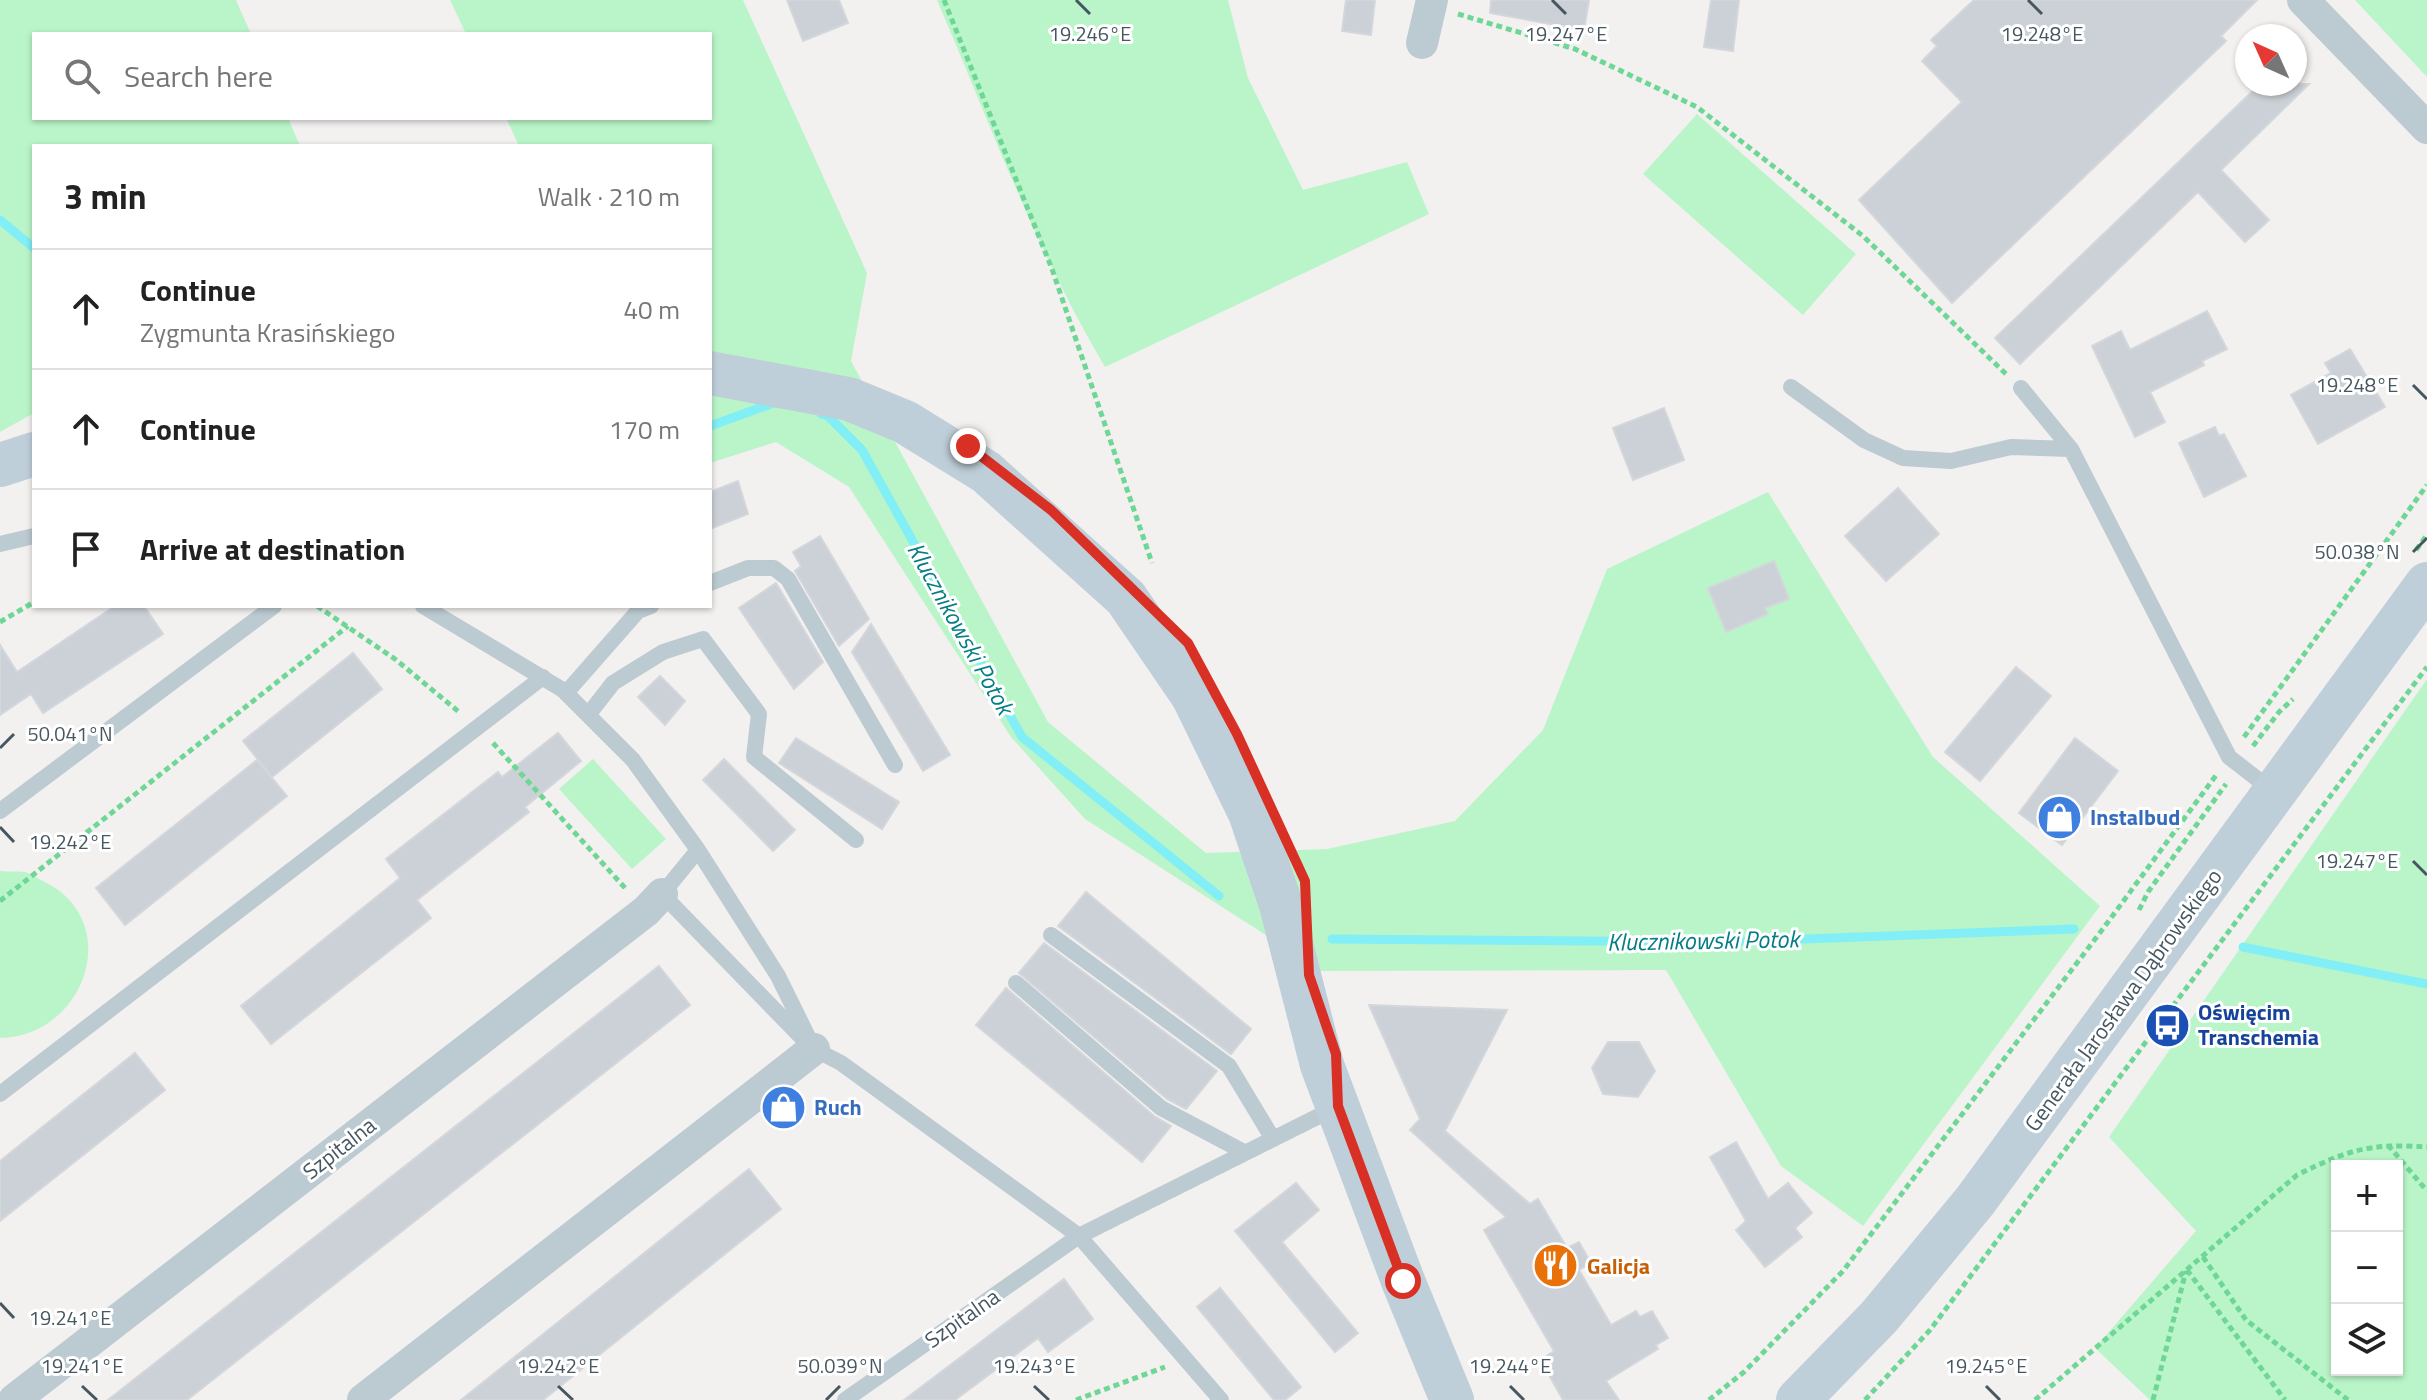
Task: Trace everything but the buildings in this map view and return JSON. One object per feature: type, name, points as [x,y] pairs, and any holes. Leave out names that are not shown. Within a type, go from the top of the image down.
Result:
[{"type":"street","points":[[2303,0],[2427,128]]},
{"type":"street","points":[[1422,43],[1432,3]]},
{"type":"street","points":[[712,373],[849,399],[905,422],[986,472],[1126,598],[1193,696],[1250,813],[1281,905],[1322,1065],[1403,1281],[1452,1400]]},
{"type":"street","points":[[0,465],[32,455]]},
{"type":"street","name":"Generała Jarosława Dąbrowskiego","points":[[1798,1400],[1879,1317],[1975,1201],[2427,584]]},
{"type":"street","name":"Szpitalna","points":[[14,1400],[654,902]]},
{"type":"street","points":[[363,1400],[814,1049]]},
{"type":"lane","points":[[1791,387],[1864,440],[1903,458],[1951,461],[2011,447],[2071,449]]},
{"type":"lane","points":[[2021,388],[2071,449],[2229,757],[2275,793]]},
{"type":"lane","points":[[0,544],[32,536]]},
{"type":"lane","points":[[712,582],[748,568],[774,568],[788,579],[895,765]]},
{"type":"lane","points":[[0,811],[271,608]]},
{"type":"lane","points":[[426,608],[566,693],[633,760],[698,850],[778,976],[814,1049]]},
{"type":"lane","points":[[566,693],[638,611],[646,608]]},
{"type":"lane","points":[[588,715],[613,683],[663,652],[703,639],[759,714],[754,757],[856,840]]},
{"type":"lane","points":[[0,1094],[543,677]]},
{"type":"lane","points":[[698,850],[654,902],[814,1049],[841,1063],[1079,1236],[1221,1400]]},
{"type":"lane","points":[[1051,935],[1229,1066],[1273,1139]]},
{"type":"lane","points":[[1016,983],[1161,1108],[1244,1152]]},
{"type":"lane","name":"Szpitalna","points":[[845,1400],[1079,1236],[1338,1106]]},
{"type":"path","points":[[944,0],[1052,269],[1152,563]]},
{"type":"path","points":[[1432,3],[1575,49],[1697,107],[1863,236],[2021,388]]},
{"type":"path","points":[[1709,1400],[1744,1372],[1843,1271],[2105,926],[2427,485]]},
{"type":"path","points":[[0,622],[32,603]]},
{"type":"path","points":[[320,608],[395,659],[478,727],[654,902]]},
{"type":"path","points":[[0,901],[348,626]]},
{"type":"path","points":[[1865,1400],[1930,1330],[2427,667]]},
{"type":"path","points":[[2035,1400],[2297,1175],[2342,1153],[2388,1144],[2427,1147]]},
{"type":"path","points":[[2388,1144],[2427,1191]]},
{"type":"path","points":[[2203,1257],[2246,1320],[2348,1400]]},
{"type":"path","points":[[2153,1400],[2187,1270]]},
{"type":"path","points":[[2187,1270],[2285,1400]]},
{"type":"path","points":[[1076,1400],[1187,1359]]},
{"type":"green space","points":[[0,0],[236,0],[250,32],[32,32],[32,120],[289,120],[299,144],[32,144],[32,414],[0,432]]},
{"type":"green space","points":[[450,0],[743,0],[867,273],[851,361],[1048,722],[1206,853],[1327,849],[1455,821],[1543,730],[1607,569],[1768,492],[1933,757],[2100,906],[1863,1226],[1781,1166],[1666,970],[1317,971],[1085,819],[1011,737],[849,487],[776,442],[712,462],[712,144],[518,144],[507,120],[712,120],[712,32],[465,32]]},
{"type":"green space","points":[[937,0],[1228,0],[1248,78],[1303,190],[1407,162],[1429,214],[1105,367],[1057,279]]},
{"type":"green space","points":[[2355,0],[2427,0],[2427,77]]},
{"type":"green space","points":[[1697,114],[1856,254],[1803,315],[1643,174]]},
{"type":"green space","points":[[2427,679],[2427,1400],[2150,1400],[2095,1348],[2196,1231],[2109,1137]]},
{"type":"green space","points":[[593,759],[666,839],[632,869],[559,789]]},
{"type":"green space","points":[[0,871],[28,873],[71,902],[84,925],[88,950],[84,976],[72,1000],[53,1019],[29,1033],[0,1038]]},
{"type":"waterway","name":"Klucznikowski Potok","points":[[0,220],[32,246]]},
{"type":"waterway","name":"Klucznikowski Potok","points":[[712,425],[776,402]]},
{"type":"waterway","name":"Klucznikowski Potok","points":[[821,414],[828,416],[862,450],[1022,737],[1219,896]]},
{"type":"waterway","name":"Klucznikowski Potok","points":[[1332,939],[1725,942],[2074,929]]},
{"type":"waterway","name":"Klucznikowski Potok","points":[[2243,947],[2427,984]]},
{"type":"place","name":"Instalbud","points":[[2059,817]]},
{"type":"place","name":"Oświęcim Transchemia","points":[[2167,1025]]},
{"type":"place","name":"Ruch","points":[[783,1107]]},
{"type":"place","name":"Galicja","points":[[1556,1266]]},
{"type":"route","points":[[968,446],[1051,510],[1188,643],[1237,734],[1305,881],[1309,975],[1336,1054],[1338,1106],[1403,1281]]}]
